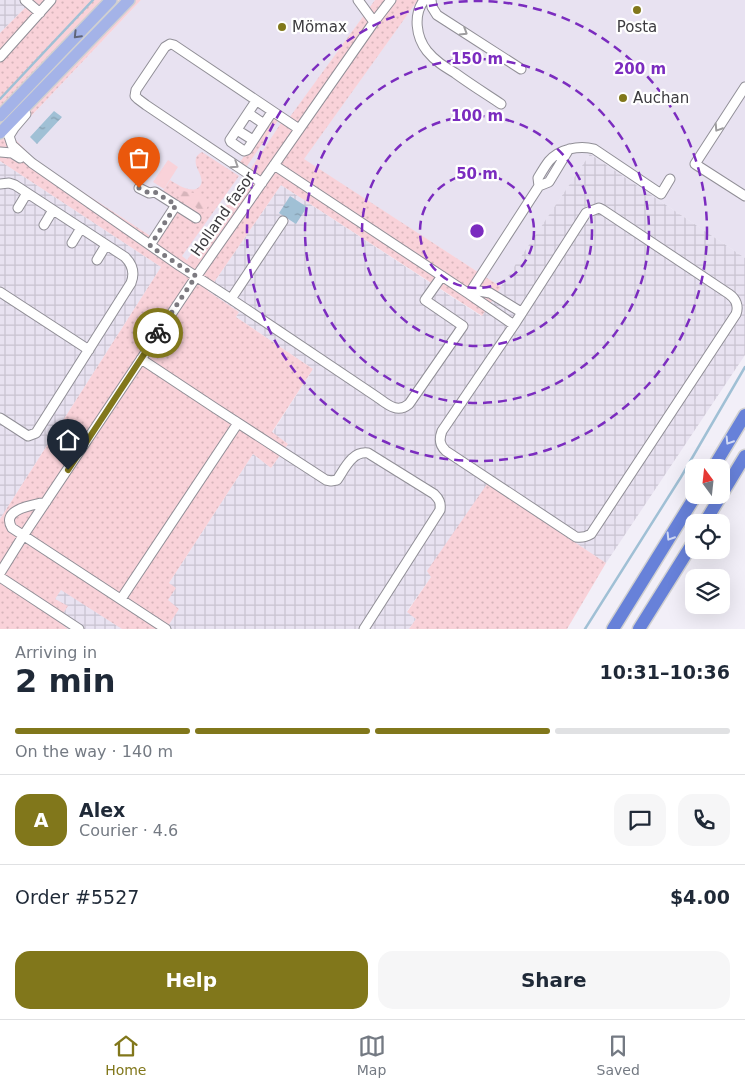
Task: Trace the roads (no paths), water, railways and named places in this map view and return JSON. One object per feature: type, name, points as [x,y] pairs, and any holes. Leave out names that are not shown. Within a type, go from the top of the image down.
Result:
[{"type":"highway","points":[[718,459],[745,415]]},
{"type":"highway","points":[[710,514],[745,456]]},
{"type":"highway","points":[[613,629],[690,504]]},
{"type":"highway","points":[[640,629],[685,556]]},
{"type":"main road","points":[[0,116],[110,0]]},
{"type":"main road","points":[[0,133],[129,0]]},
{"type":"street","points":[[25,0],[40,14]]},
{"type":"street","points":[[0,58],[52,0]]},
{"type":"street","points":[[358,0],[374,22]]},
{"type":"street","name":"Holland fasor","points":[[1,572],[196,276],[391,0]]},
{"type":"street","points":[[424,0],[418,12],[417,23],[424,48],[436,60],[501,104]]},
{"type":"street","points":[[431,0],[432,7],[437,15],[521,69]]},
{"type":"street","points":[[261,129],[247,150],[244,151],[230,141],[244,118],[244,92],[174,45],[170,44],[165,47],[136,90],[135,96],[138,99],[262,183]]},
{"type":"street","points":[[745,87],[695,164],[745,196]]},
{"type":"street","points":[[28,104],[26,113],[9,136],[12,145],[32,164]]},
{"type":"street","points":[[244,118],[261,129],[299,129]]},
{"type":"street","points":[[244,118],[261,129]]},
{"type":"street","points":[[244,118],[261,129]]},
{"type":"street","points":[[539,186],[538,178],[548,162],[558,154],[582,147],[594,149],[661,194],[670,179]]},
{"type":"street","points":[[469,294],[539,186],[549,182],[570,149]]},
{"type":"street","points":[[0,152],[12,153],[32,164],[150,246],[393,408],[400,409],[409,404],[463,326],[425,300],[442,276]]},
{"type":"street","points":[[274,166],[442,276],[514,326]]},
{"type":"street","points":[[0,184],[9,183],[15,185],[129,261],[133,270],[132,278],[36,434],[28,436],[0,418]]},
{"type":"street","points":[[139,188],[149,193],[155,192],[196,218]]},
{"type":"street","points":[[18,208],[27,193]]},
{"type":"street","points":[[150,246],[176,205]]},
{"type":"street","points":[[599,208],[730,294],[736,301],[737,310],[591,534],[586,537],[576,537],[446,451],[440,444],[442,431],[514,326],[521,312],[586,213],[599,208]]},
{"type":"street","points":[[44,225],[53,210]]},
{"type":"street","points":[[231,299],[283,221]]},
{"type":"street","points":[[72,243],[81,228]]},
{"type":"street","points":[[97,260],[106,245]]},
{"type":"street","points":[[469,294],[479,291],[490,293],[521,312]]},
{"type":"street","points":[[0,292],[89,350]]},
{"type":"street","points":[[141,359],[326,480],[337,480],[353,457],[363,452],[368,453],[439,499],[440,510],[364,629]]},
{"type":"street","points":[[121,599],[238,423]]},
{"type":"street","points":[[46,502],[12,512],[8,522],[12,528],[23,536],[166,629]]},
{"type":"street","points":[[1,572],[79,629]]},
{"type":"water","points":[[54,111],[62,117],[37,144],[30,137]]},
{"type":"water","points":[[290,196],[307,207],[296,224],[279,213]]},
{"type":"waterway","points":[[0,99],[93,0]]},
{"type":"waterway","points":[[585,629],[681,477],[745,367]]},
{"type":"place","name":"Posta","points":[[637,10]]},
{"type":"place","name":"Mömax","points":[[282,27]]},
{"type":"place","name":"Auchan","points":[[623,98]]}]
